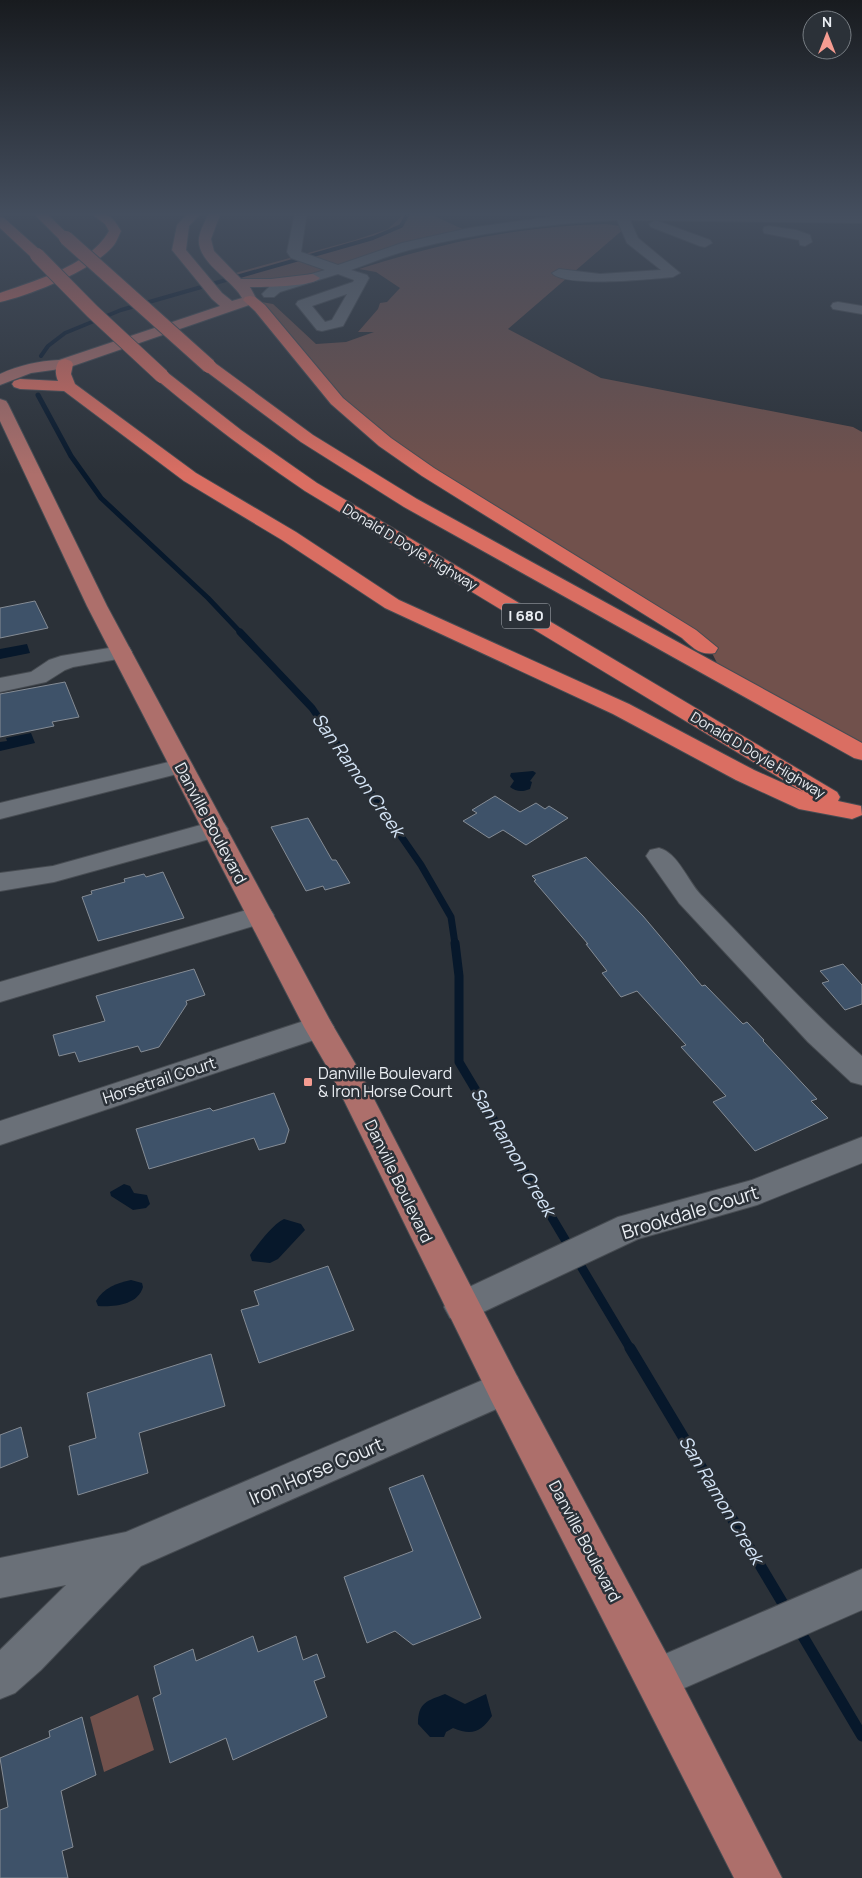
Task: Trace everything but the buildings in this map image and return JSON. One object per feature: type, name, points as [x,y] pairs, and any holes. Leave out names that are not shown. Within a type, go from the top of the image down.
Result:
[{"type":"highway","name":"Donald D Doyle Highway","points":[[81,300],[162,376],[206,413],[253,448],[312,487],[857,814]]},
{"type":"highway","name":"I 680","points":[[135,300],[209,366],[251,400],[298,433],[358,471],[502,556],[722,673],[862,753]]},
{"type":"highway","points":[[250,300],[260,308],[337,401],[384,442],[428,472],[689,634],[711,651],[722,673]]},
{"type":"highway","points":[[4,395],[65,372],[190,477],[289,536],[392,604],[621,709],[745,775],[808,804],[857,814]]},
{"type":"main road","points":[[221,300],[230,307]]},
{"type":"main road","points":[[65,372],[250,300]]},
{"type":"main road","name":"Danville Boulevard","points":[[4,395],[71,555],[319,1027],[344,1070],[462,1308],[657,1678],[759,1878]]},
{"type":"street","points":[[838,306],[862,310]]},
{"type":"street","points":[[0,674],[121,652]]},
{"type":"street","points":[[0,686],[38,677],[56,665],[69,661]]},
{"type":"street","points":[[0,811],[181,766]]},
{"type":"street","points":[[0,882],[54,874],[215,829]]},
{"type":"street","points":[[659,856],[688,897],[818,1034],[862,1074]]},
{"type":"street","points":[[0,992],[260,914]]},
{"type":"street","name":"Horsetrail Court","points":[[0,1133],[319,1027]]},
{"type":"street","name":"Brookdale Court","points":[[462,1308],[630,1227],[757,1192],[862,1150]]},
{"type":"street","name":"Iron Horse Court","points":[[0,1578],[127,1552],[504,1388]]},
{"type":"street","name":"Iron Horse Court","points":[[0,1678],[26,1655],[127,1552]]},
{"type":"street","points":[[657,1678],[862,1590]]},
{"type":"shaded area","points":[[250,300],[273,304],[316,344],[346,342],[374,332],[358,332],[378,309],[380,303],[389,300],[542,300],[508,329],[601,378],[853,427],[862,432],[862,753],[722,673],[711,651],[360,421]]},
{"type":"shaded area","points":[[138,1695],[154,1750],[104,1772],[90,1717]]},
{"type":"water","points":[[27,644],[30,653],[0,659],[0,649]]},
{"type":"water","points":[[31,733],[35,743],[0,751],[0,742],[7,741],[6,738]]},
{"type":"water","points":[[533,771],[536,773],[530,781],[532,782],[530,789],[520,791],[510,787],[514,781],[510,776],[511,773]]},
{"type":"water","points":[[124,1184],[130,1186],[134,1193],[147,1195],[150,1204],[146,1208],[133,1210],[111,1196],[110,1192]]},
{"type":"water","points":[[284,1219],[301,1224],[305,1230],[278,1259],[270,1263],[252,1261],[250,1255],[257,1245],[270,1230]]},
{"type":"water","points":[[131,1280],[142,1283],[143,1287],[136,1298],[125,1304],[98,1306],[96,1301],[106,1289]]},
{"type":"water","points":[[445,1694],[465,1704],[486,1694],[492,1716],[484,1726],[476,1731],[466,1732],[453,1728],[446,1732],[444,1737],[430,1737],[418,1724],[420,1711],[425,1703]]},
{"type":"waterway","name":"San Ramon Creek","points":[[41,356],[48,346],[65,333],[121,310],[157,300]]},
{"type":"waterway","name":"San Ramon Creek","points":[[38,395],[71,456],[101,498],[208,598],[242,634]]},
{"type":"waterway","name":"San Ramon Creek","points":[[240,632],[312,708],[421,865],[451,917],[455,944]]},
{"type":"waterway","name":"San Ramon Creek","points":[[455,943],[459,976],[459,1062],[631,1350]]},
{"type":"waterway","name":"San Ramon Creek","points":[[630,1348],[788,1612]]},
{"type":"waterway","name":"San Ramon Creek","points":[[798,1628],[862,1736]]},
{"type":"place","name":"Danville Boulevard & Iron Horse Court","points":[[308,1082]]}]
